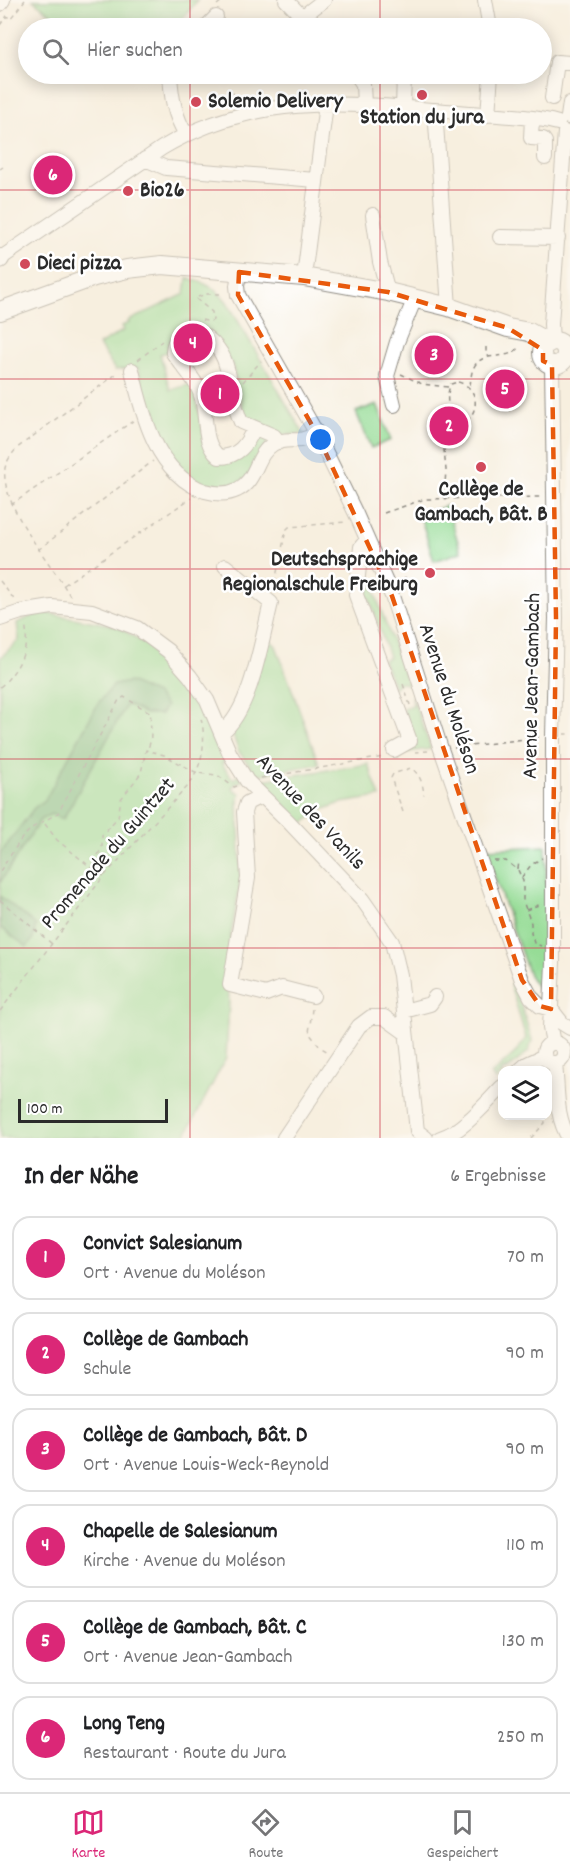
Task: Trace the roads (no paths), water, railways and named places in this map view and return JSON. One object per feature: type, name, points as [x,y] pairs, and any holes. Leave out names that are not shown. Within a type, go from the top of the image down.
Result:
[{"type":"main road","points":[[0,311],[94,277],[127,269],[162,266],[304,278],[388,292],[449,307],[508,328],[529,332],[558,352]]},
{"type":"street","points":[[0,4],[3,0]]},
{"type":"street","points":[[286,0],[302,17],[324,0]]},
{"type":"street","points":[[485,0],[488,18]]},
{"type":"street","points":[[552,98],[557,62],[570,63]]},
{"type":"street","points":[[171,84],[178,122],[186,134]]},
{"type":"street","points":[[363,84],[364,105]]},
{"type":"street","points":[[403,108],[404,84]]},
{"type":"street","points":[[488,115],[490,84]]},
{"type":"street","points":[[304,278],[326,104]]},
{"type":"street","points":[[0,258],[145,159],[186,134],[235,116],[272,108],[326,104],[567,120]]},
{"type":"street","points":[[435,110],[449,307]]},
{"type":"street","points":[[532,119],[531,138],[543,139],[545,158]]},
{"type":"street","name":"Avenue Jean-Gambach","points":[[552,1043],[558,352],[551,324],[567,120]]},
{"type":"street","points":[[145,159],[166,168],[316,180]]},
{"type":"street","points":[[374,215],[380,262],[388,292]]},
{"type":"street","points":[[500,237],[558,238]]},
{"type":"street","name":"Avenue du Moléson","points":[[239,272],[238,295],[317,434],[392,596],[441,749],[522,980],[531,997],[540,1006],[551,1009]]},
{"type":"street","points":[[394,405],[387,376],[397,342],[415,298]]},
{"type":"street","points":[[254,428],[247,444],[238,451],[219,457],[211,448],[206,438],[201,393],[173,353],[175,342],[181,334],[193,329],[202,333],[224,359],[240,420],[243,424],[254,428],[274,436],[279,442]]},
{"type":"street","points":[[132,370],[143,414],[162,453],[175,472],[202,490],[216,494],[228,493],[245,486],[252,478],[267,449],[279,442],[298,440],[317,434]]},
{"type":"street","points":[[367,540],[361,548],[356,595],[410,741],[395,754]]},
{"type":"street","points":[[222,732],[228,728],[237,714],[249,690],[271,603],[225,566]]},
{"type":"street","name":"Avenue des Vanils","points":[[0,619],[19,608],[52,607],[92,611],[137,628],[168,651],[190,676],[207,700],[230,754],[247,781],[362,899],[392,942],[400,975],[417,1136]]},
{"type":"street","points":[[261,796],[247,803],[244,812],[248,879],[230,986],[266,994],[282,988],[314,996]]},
{"type":"street","points":[[404,1011],[430,1004],[435,997]]},
{"type":"street","points":[[551,1009],[562,1023],[570,1028]]},
{"type":"street","points":[[284,1138],[359,1026],[371,1017],[384,1017],[406,1033]]},
{"type":"street","points":[[525,1066],[527,1064],[549,1060],[563,1059],[567,1050],[552,1043],[546,1047],[549,1060],[557,1102],[569,1138]]},
{"type":"street","points":[[440,1138],[447,1137],[461,1127],[498,1091]]},
{"type":"place","name":"Station du jura","points":[[422,95]]},
{"type":"place","name":"Solemio Delivery","points":[[196,102]]},
{"type":"place","name":"Long Teng","points":[[53,175]]},
{"type":"place","name":"Bio26","points":[[128,191]]},
{"type":"place","name":"Dieci pizza","points":[[25,264]]},
{"type":"place","name":"Chapelle de Salesianum","points":[[193,343]]},
{"type":"place","name":"Collège de Gambach, Bât. D","points":[[434,355]]},
{"type":"place","name":"Collège de Gambach, Bât. C","points":[[505,389]]},
{"type":"place","name":"Convict Salesianum","points":[[220,394]]},
{"type":"place","name":"Collège de Gambach","points":[[449,426]]},
{"type":"place","name":"Collège de Gambach, Bât. B","points":[[481,467]]},
{"type":"place","name":"Deutschsprachige Regionalschule Freiburg","points":[[430,573]]}]
